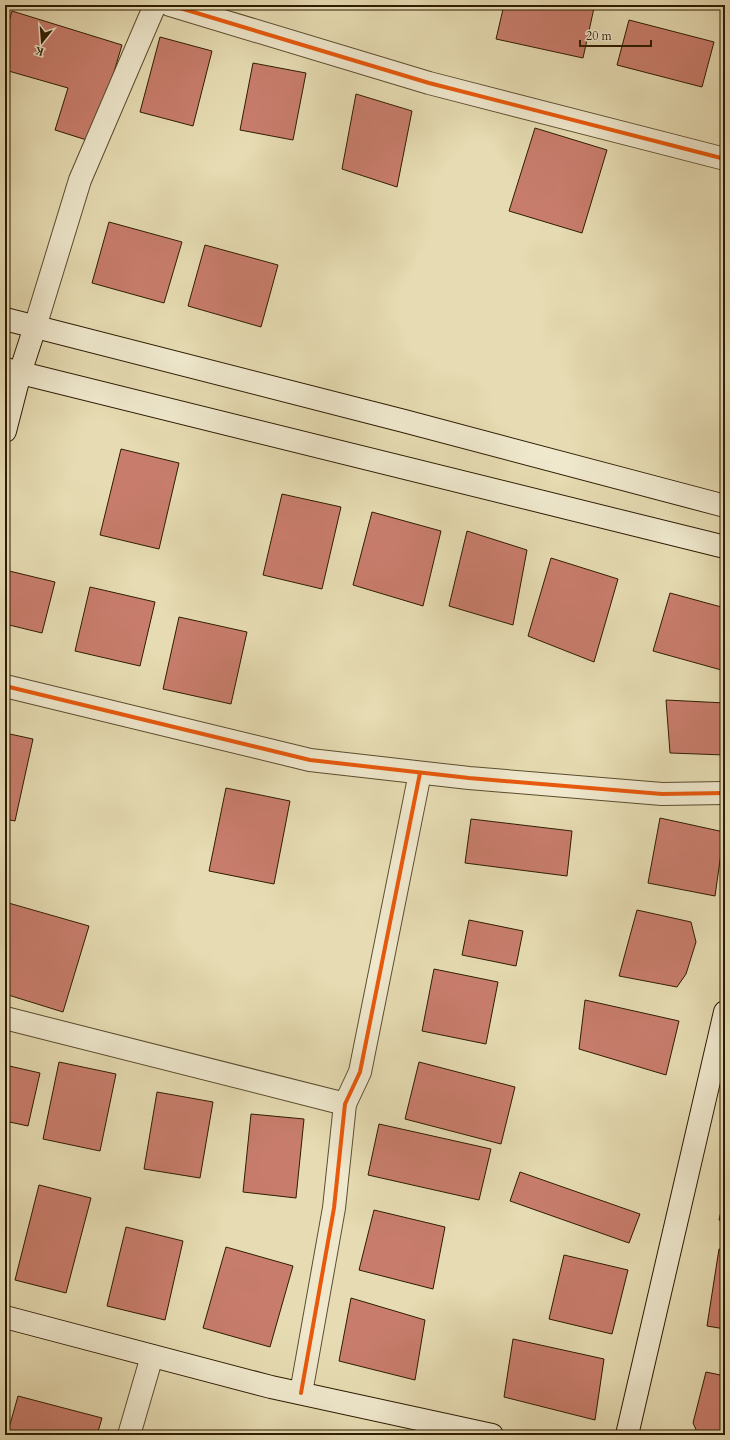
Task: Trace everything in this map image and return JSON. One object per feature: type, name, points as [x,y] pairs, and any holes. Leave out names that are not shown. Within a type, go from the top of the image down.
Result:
[{"type":"street","points":[[5,431],[13,371],[35,327],[80,180],[155,5]]},
{"type":"street","points":[[170,5],[429,83],[725,159]]},
{"type":"street","points":[[5,319],[388,417],[725,506]]},
{"type":"street","points":[[13,371],[725,547]]},
{"type":"street","points":[[5,686],[310,760],[420,773],[662,794],[725,793]]},
{"type":"street","points":[[301,1393],[334,1208],[345,1104],[360,1072],[420,773]]},
{"type":"street","points":[[627,1435],[725,1012]]},
{"type":"street","points":[[5,1018],[345,1104]]},
{"type":"street","points":[[5,1317],[271,1387],[492,1435]]},
{"type":"street","points":[[129,1435],[152,1356]]},
{"type":"building","points":[[504,5],[581,5],[594,8],[583,58],[496,39]]},
{"type":"building","points":[[12,11],[122,45],[93,142],[55,130],[68,88],[5,70],[5,35]]},
{"type":"building","points":[[629,20],[714,42],[702,87],[617,65]]},
{"type":"building","points":[[160,37],[212,51],[193,126],[140,112]]},
{"type":"building","points":[[253,63],[306,73],[293,140],[240,130]]},
{"type":"building","points":[[356,94],[412,111],[397,187],[342,169]]},
{"type":"building","points":[[535,128],[607,150],[582,233],[509,211]]},
{"type":"building","points":[[109,222],[182,242],[164,303],[92,283]]},
{"type":"building","points":[[205,245],[278,265],[261,327],[188,306]]},
{"type":"building","points":[[121,449],[179,463],[159,549],[100,535]]},
{"type":"building","points":[[282,494],[341,507],[322,589],[263,575]]},
{"type":"building","points":[[372,512],[441,531],[423,606],[353,585]]},
{"type":"building","points":[[467,531],[527,550],[513,625],[449,606]]},
{"type":"building","points":[[551,558],[618,579],[594,662],[528,636]]},
{"type":"building","points":[[5,570],[55,582],[42,633],[5,624]]},
{"type":"building","points":[[90,587],[155,602],[140,666],[75,651]]},
{"type":"building","points":[[670,593],[725,608],[725,671],[653,651]]},
{"type":"building","points":[[179,617],[247,632],[231,704],[163,689]]},
{"type":"building","points":[[666,700],[725,703],[725,755],[670,753]]},
{"type":"building","points":[[5,733],[33,739],[15,821],[5,819]]},
{"type":"building","points":[[226,788],[290,801],[274,884],[209,871]]},
{"type":"building","points":[[660,818],[724,832],[715,896],[648,883]]},
{"type":"building","points":[[471,819],[572,831],[567,876],[465,863]]},
{"type":"building","points":[[5,902],[89,926],[63,1012],[5,994]]},
{"type":"building","points":[[637,910],[691,922],[696,942],[686,974],[677,987],[619,976]]},
{"type":"building","points":[[469,920],[523,931],[516,966],[462,955]]},
{"type":"building","points":[[434,969],[498,982],[486,1044],[422,1031]]},
{"type":"building","points":[[585,1000],[679,1021],[666,1075],[579,1049]]},
{"type":"building","points":[[59,1062],[116,1074],[100,1151],[43,1139]]},
{"type":"building","points":[[419,1062],[515,1087],[501,1144],[405,1119]]},
{"type":"building","points":[[5,1065],[40,1073],[28,1126],[5,1121]]},
{"type":"building","points":[[157,1092],[213,1102],[200,1178],[144,1169]]},
{"type":"building","points":[[251,1114],[304,1119],[296,1198],[243,1192]]},
{"type":"building","points":[[379,1124],[491,1149],[479,1200],[368,1175]]},
{"type":"building","points":[[520,1172],[640,1214],[629,1243],[510,1201]]},
{"type":"building","points":[[39,1185],[91,1198],[66,1293],[15,1280]]},
{"type":"building","points":[[725,1193],[725,1222],[719,1220]]},
{"type":"building","points":[[374,1210],[445,1227],[433,1289],[359,1270]]},
{"type":"building","points":[[126,1227],[183,1241],[165,1320],[107,1306]]},
{"type":"building","points":[[226,1247],[293,1266],[270,1347],[203,1328]]},
{"type":"building","points":[[719,1249],[725,1250],[725,1329],[707,1326]]},
{"type":"building","points":[[564,1255],[628,1270],[612,1334],[549,1319]]},
{"type":"building","points":[[351,1298],[425,1320],[415,1380],[339,1361]]},
{"type":"building","points":[[513,1339],[604,1359],[595,1420],[504,1397]]},
{"type":"building","points":[[706,1372],[725,1376],[725,1435],[698,1434],[693,1423]]},
{"type":"building","points":[[18,1396],[102,1418],[97,1435],[7,1435]]},
{"type":"cycle path","points":[[170,5],[429,83],[725,159]]},
{"type":"cycle path","points":[[5,686],[310,760],[469,778],[662,794],[725,793]]},
{"type":"cycle path","points":[[301,1393],[334,1208],[345,1104],[360,1072],[420,773]]}]
